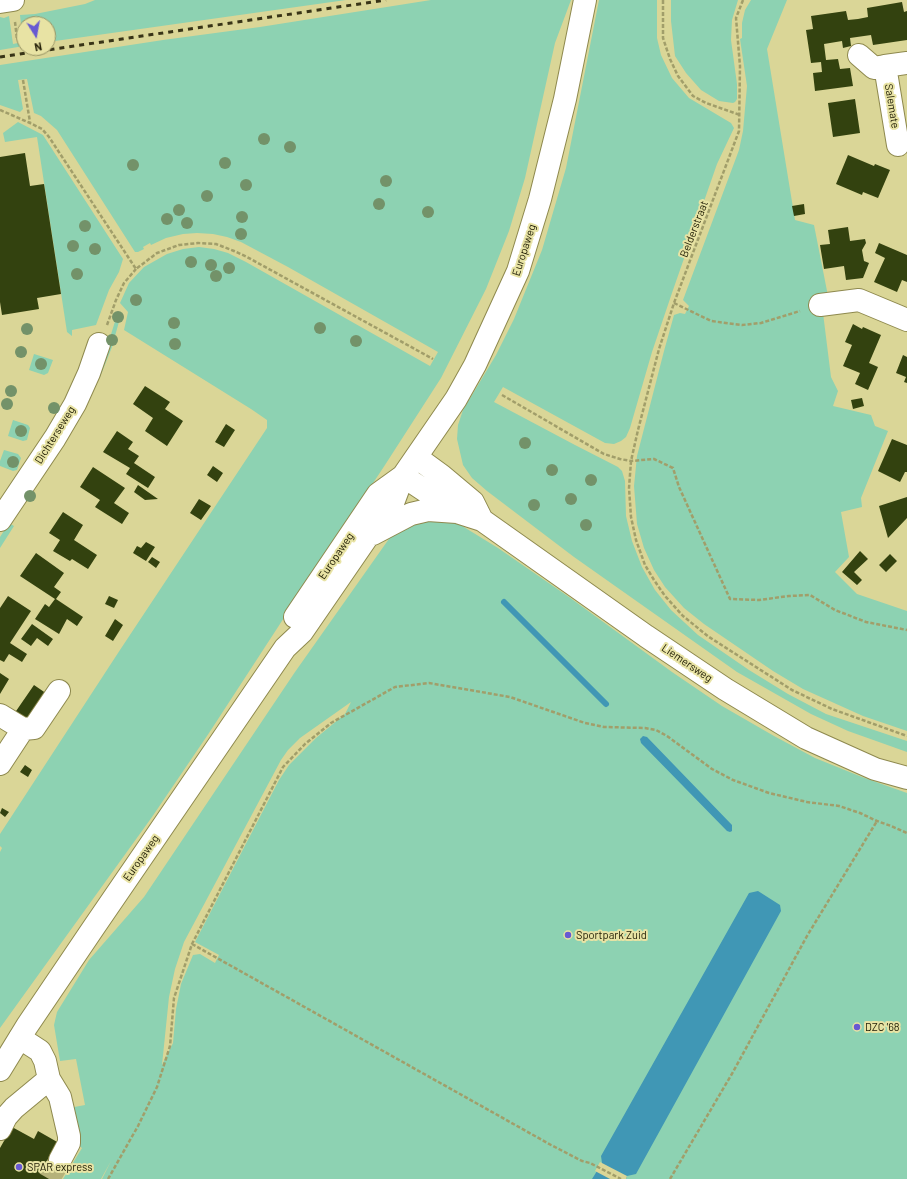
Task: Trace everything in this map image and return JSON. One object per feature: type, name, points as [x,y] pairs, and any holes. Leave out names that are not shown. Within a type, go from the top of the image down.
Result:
[{"type":"main road","points":[[0,2],[13,0]]},
{"type":"main road","name":"Europaweg","points":[[0,1070],[94,927],[285,648],[302,632],[368,536],[393,503],[403,476],[456,399],[475,365],[518,271],[546,176],[585,0]]},
{"type":"main road","points":[[859,55],[874,68],[907,63]]},
{"type":"main road","name":"Salemate","points":[[885,66],[898,146]]},
{"type":"main road","points":[[820,305],[858,300],[907,320]]},
{"type":"main road","name":"Dichterseweg","points":[[0,520],[55,438],[75,404],[89,373],[99,344]]},
{"type":"main road","name":"Liemersweg","points":[[416,457],[473,502],[482,520]]},
{"type":"main road","name":"Europaweg","points":[[285,648],[290,625],[378,494],[403,476]]},
{"type":"main road","name":"Liemersweg","points":[[403,476],[457,512],[482,520],[646,636],[724,689],[806,738],[876,769],[907,778]]},
{"type":"main road","points":[[368,536],[411,514],[428,510],[457,512]]},
{"type":"main road","points":[[0,715],[23,729],[34,728],[59,691]]},
{"type":"main road","points":[[0,764],[23,729]]},
{"type":"main road","points":[[20,1038],[40,1051],[45,1061],[49,1079],[60,1097],[69,1136],[68,1147],[60,1160]]},
{"type":"main road","points":[[0,1129],[14,1108],[49,1079]]},
{"type":"path","points":[[663,0],[663,38],[678,76],[693,96],[706,103],[740,115]]},
{"type":"path","name":"Belderstraat","points":[[632,461],[638,430],[659,349],[674,304],[739,132],[740,66],[736,18],[743,0]]},
{"type":"path","points":[[15,26],[16,32]]},
{"type":"path","points":[[23,80],[30,122]]},
{"type":"path","points":[[0,110],[30,122],[42,129],[49,137],[136,269]]},
{"type":"path","points":[[99,344],[124,283],[136,269],[157,253],[179,245],[198,243],[216,244],[234,250],[433,359]]},
{"type":"path","points":[[674,304],[711,321],[742,325],[761,323],[820,305]]},
{"type":"path","points":[[502,395],[604,454],[620,460],[632,461],[654,459],[672,468],[679,487],[730,599],[759,600],[810,595],[835,610],[866,622],[907,630]]},
{"type":"path","points":[[632,461],[629,488],[631,517],[636,540],[645,564],[651,574],[665,596],[683,616],[709,637],[792,690],[832,709],[907,736]]},
{"type":"path","points":[[108,1179],[138,1126],[157,1087],[170,1046],[174,998],[192,944],[283,766],[305,744],[331,722],[395,687],[429,683],[510,698],[585,723],[604,727],[645,728],[667,736],[712,769],[733,780],[769,793],[806,802],[839,806],[860,813],[907,833]]},
{"type":"path","points":[[670,1179],[733,1072],[807,936],[877,821]]},
{"type":"path","points":[[192,944],[552,1145],[621,1179]]},
{"type":"green space","points":[[95,0],[346,0],[56,41],[56,16],[20,16],[85,4]]},
{"type":"green space","points":[[431,0],[571,0],[555,43],[525,178],[509,231],[486,289],[441,378],[209,733],[152,817],[0,1028],[0,852],[2,848],[0,846],[0,834],[267,428],[267,420],[251,409],[124,330],[128,312],[120,303],[129,283],[144,267],[167,254],[183,249],[199,247],[214,249],[228,253],[246,262],[430,366],[438,352],[288,267],[241,242],[227,237],[213,234],[183,234],[166,238],[151,245],[150,243],[143,247],[144,249],[135,252],[57,130],[41,116],[34,113],[27,79],[18,80],[23,109],[20,112],[0,105],[0,65]]},
{"type":"green space","points":[[599,0],[657,0],[657,38],[661,55],[672,78],[689,98],[731,123],[734,128],[717,164],[652,352],[626,437],[614,444],[605,443],[503,387],[494,402],[618,467],[622,471],[625,481],[626,516],[632,541],[642,567],[655,590],[671,610],[698,635],[749,670],[788,694],[826,714],[907,741],[907,752],[848,731],[811,714],[737,672],[574,557],[487,491],[472,478],[463,465],[457,439],[458,425],[463,410],[496,355],[514,319],[542,250],[566,168]]},
{"type":"green space","points":[[671,0],[738,0],[732,20],[731,40],[737,84],[737,99],[735,102],[719,101],[701,90],[686,73],[675,56],[671,21]]},
{"type":"green space","points":[[751,0],[787,0],[767,49],[795,220],[814,225],[828,296],[823,313],[831,377],[838,391],[833,406],[871,415],[875,426],[888,431],[861,498],[862,507],[841,512],[849,557],[835,572],[857,594],[907,611],[907,731],[863,716],[803,689],[773,671],[704,624],[684,608],[665,587],[654,570],[644,548],[637,524],[634,486],[637,456],[664,351],[674,315],[680,313],[685,314],[689,306],[683,300],[739,150],[743,131],[747,86],[740,39],[742,38],[742,23],[745,10]]},
{"type":"green space","points":[[9,16],[13,44],[16,43],[16,47],[0,50],[0,17],[4,18]]},
{"type":"green space","points":[[18,122],[43,135],[123,259],[119,272],[109,290],[96,325],[72,330],[72,336],[67,332],[37,137],[5,142],[3,133]]},
{"type":"green space","points":[[117,315],[120,318],[112,347],[100,377],[96,375],[104,357]]},
{"type":"green space","points":[[34,354],[53,360],[48,373],[44,375],[29,370]]},
{"type":"green space","points":[[13,420],[28,425],[30,428],[27,440],[23,441],[8,436]]},
{"type":"green space","points":[[4,450],[18,454],[21,458],[17,470],[13,471],[0,466],[0,461]]},
{"type":"green space","name":"Sportpark Zuid","points":[[434,517],[459,524],[498,548],[569,597],[672,672],[722,706],[815,758],[907,793],[907,1179],[102,1179],[111,1161],[101,1179],[63,1179],[82,1148],[75,1143],[69,1108],[85,1105],[76,1059],[60,1061],[54,1025],[57,1012],[89,960],[144,897],[295,672],[391,536],[400,529]],"holes":[[[351,702],[345,714],[316,738],[289,765],[279,780],[195,942],[219,955],[215,963],[200,954],[193,955],[181,984],[176,1009],[173,1043],[162,1065],[169,997],[175,969],[184,942],[281,760],[288,750],[300,738]]]},
{"type":"green space","points":[[9,523],[14,526],[0,548],[0,537]]},
{"type":"water","points":[[643,736],[647,737],[732,825],[732,831],[727,831],[641,743],[640,739]]},
{"type":"water","points":[[758,891],[780,905],[781,911],[636,1174],[627,1176],[626,1179],[592,1179],[602,1163],[601,1156],[749,893]]},
{"type":"pier","points":[[600,1162],[627,1176],[626,1179],[610,1179],[595,1171]]},
{"type":"building","points":[[902,2],[904,12],[907,11],[907,40],[873,45],[871,35],[850,38],[851,46],[843,48],[842,41],[824,44],[826,60],[838,59],[840,69],[850,68],[853,86],[815,91],[813,73],[822,72],[821,62],[811,63],[806,30],[813,29],[811,16],[846,11],[848,20],[858,19],[868,17],[867,8]]},
{"type":"building","points":[[855,99],[860,133],[833,137],[828,103]]},
{"type":"building","points":[[25,153],[30,186],[44,184],[61,294],[37,298],[39,309],[2,315],[0,302],[0,157]]},
{"type":"building","points":[[848,155],[874,166],[875,164],[890,170],[878,198],[863,192],[862,195],[836,184]]},
{"type":"building","points":[[804,204],[805,214],[794,216],[792,206]]},
{"type":"building","points":[[848,227],[850,241],[865,239],[866,243],[862,250],[864,261],[869,263],[863,278],[846,280],[844,266],[824,269],[820,245],[830,244],[828,230]]},
{"type":"building","points":[[879,243],[907,255],[907,282],[902,280],[897,292],[874,282],[885,258],[875,253]]},
{"type":"building","points":[[853,324],[862,329],[863,327],[881,335],[869,363],[878,367],[868,390],[855,384],[860,373],[843,366],[852,345],[845,342]]},
{"type":"building","points":[[903,355],[907,357],[907,383],[904,382],[906,377],[896,373]]},
{"type":"building","points":[[145,386],[170,402],[165,409],[183,421],[167,446],[145,431],[153,418],[133,404]]},
{"type":"building","points":[[862,398],[864,406],[853,409],[851,400]]},
{"type":"building","points":[[226,424],[235,430],[224,447],[215,442]]},
{"type":"building","points":[[117,431],[133,442],[128,449],[139,456],[134,463],[155,477],[148,488],[126,474],[130,468],[103,452]]},
{"type":"building","points":[[892,439],[907,445],[907,472],[905,472],[900,482],[878,471]]},
{"type":"building","points":[[213,466],[223,473],[217,482],[207,475]]},
{"type":"building","points":[[93,467],[125,488],[114,503],[129,513],[122,524],[95,507],[100,500],[80,487]]},
{"type":"building","points":[[138,485],[158,499],[145,500],[134,492]]},
{"type":"building","points":[[907,497],[907,518],[888,538],[879,506]]},
{"type":"building","points":[[199,499],[211,506],[201,520],[190,513]]},
{"type":"building","points":[[63,512],[83,525],[74,540],[97,555],[88,569],[72,559],[70,561],[53,551],[60,540],[49,533]]},
{"type":"building","points":[[146,542],[155,547],[146,561],[133,553],[137,546],[141,548]]},
{"type":"building","points":[[860,551],[868,559],[854,572],[862,580],[857,585],[842,572]]},
{"type":"building","points":[[36,553],[64,573],[54,587],[61,592],[56,599],[83,617],[77,626],[67,619],[59,634],[35,619],[45,604],[49,607],[55,599],[20,576]]},
{"type":"building","points":[[890,554],[897,561],[886,572],[879,565]]},
{"type":"building","points":[[152,557],[160,562],[156,568],[148,562]]},
{"type":"building","points":[[8,596],[31,611],[10,643],[27,654],[22,662],[9,654],[4,662],[0,660],[0,608]]},
{"type":"building","points":[[109,596],[118,600],[114,608],[105,604]]},
{"type":"building","points":[[115,619],[123,625],[113,641],[105,636]]},
{"type":"building","points":[[32,624],[53,639],[48,646],[37,638],[31,646],[21,639]]},
{"type":"building","points":[[0,673],[9,679],[0,694]]},
{"type":"building","points":[[34,685],[50,696],[30,725],[14,714]]},
{"type":"building","points":[[25,765],[32,770],[28,777],[20,772]]},
{"type":"building","points":[[2,808],[9,812],[5,817],[0,813]]},
{"type":"building","points":[[12,1127],[34,1139],[38,1131],[59,1143],[66,1164],[58,1179],[0,1179],[0,1148]]},
{"type":"waterway","points":[[504,602],[606,704]]},
{"type":"tunnel","points":[[49,1179],[60,1160]]},
{"type":"railway","points":[[0,57],[386,0]]},
{"type":"place","name":"Sportpark Zuid","points":[[568,935]]},
{"type":"place","name":"DZC '68","points":[[857,1027]]},
{"type":"place","name":"SPAR express","points":[[19,1167]]}]
